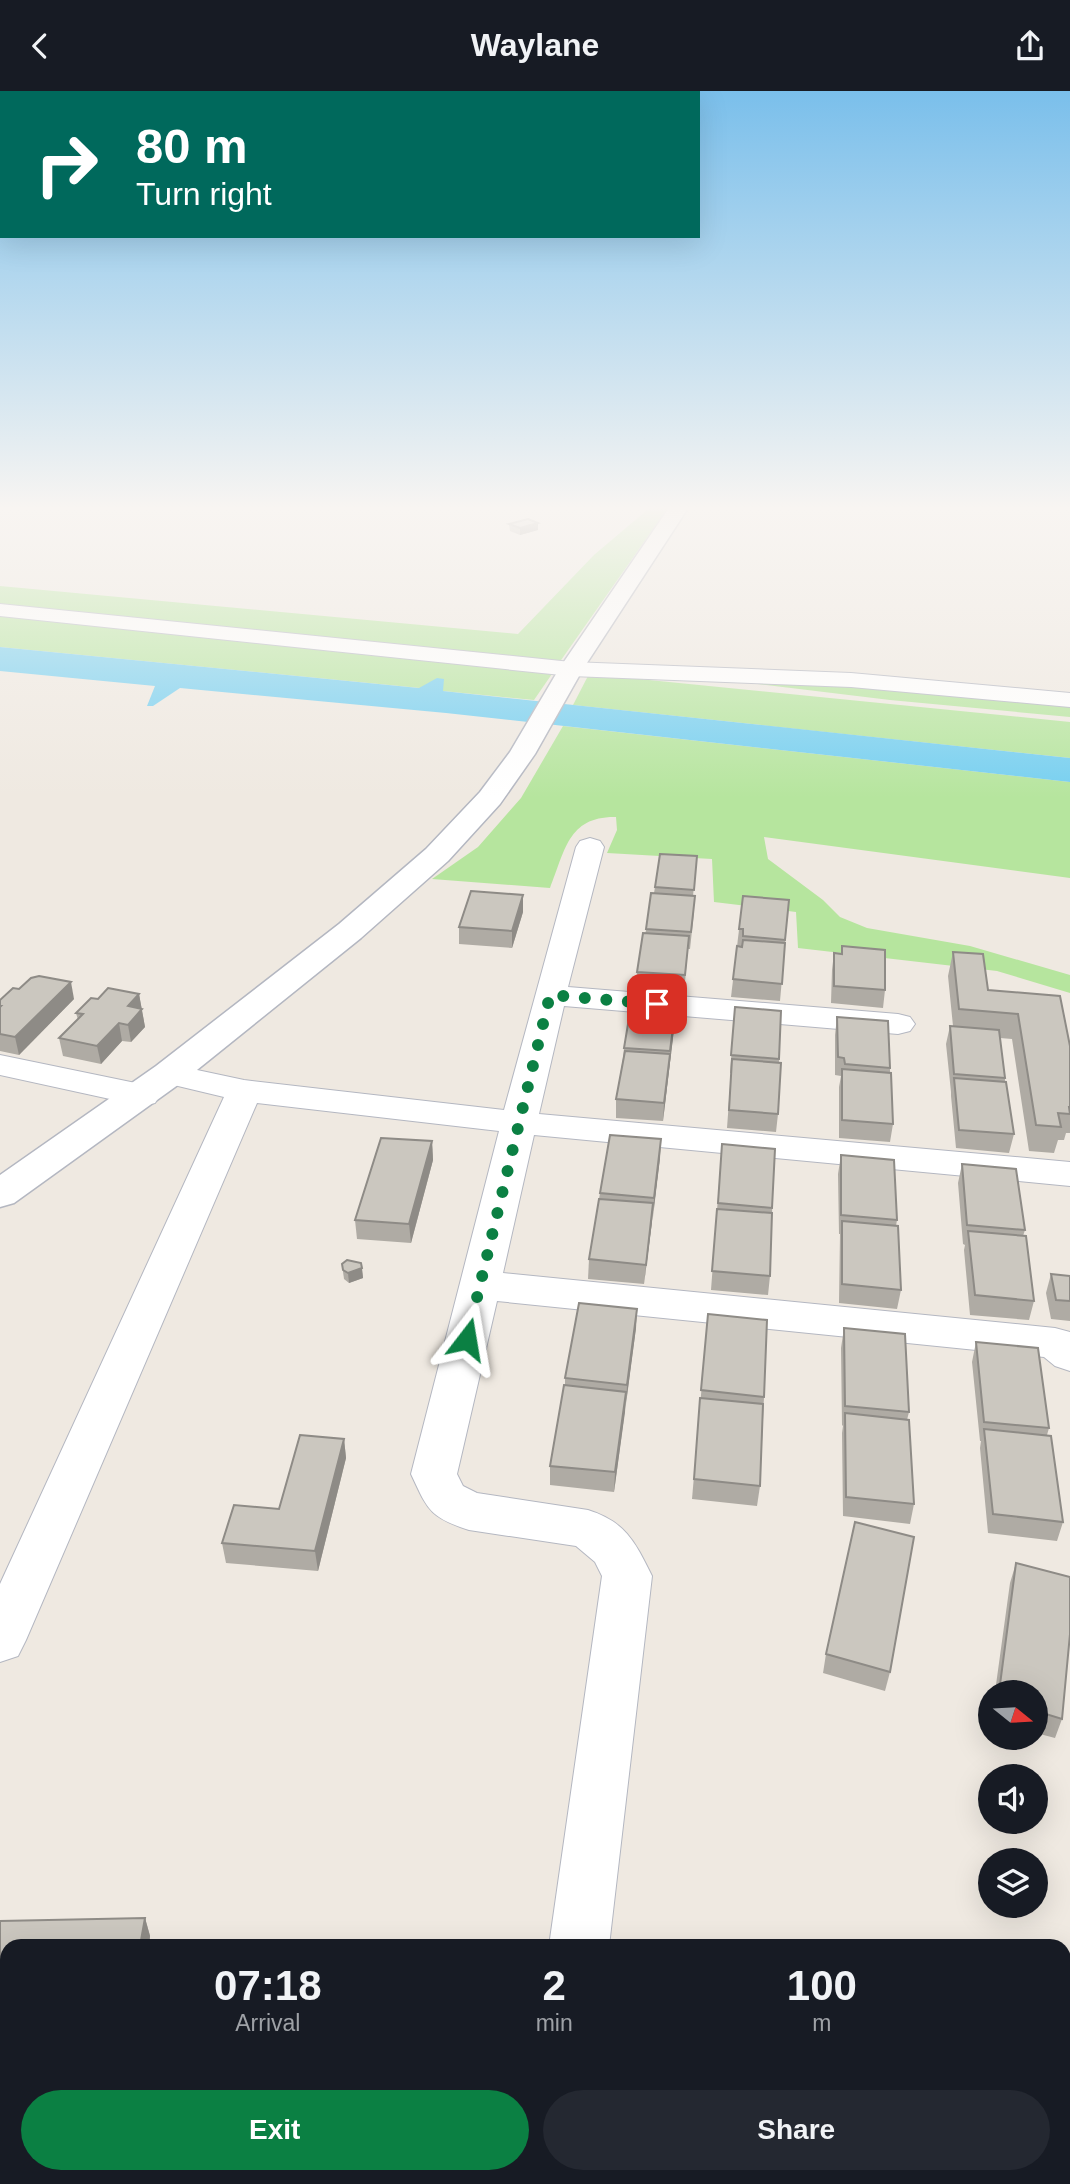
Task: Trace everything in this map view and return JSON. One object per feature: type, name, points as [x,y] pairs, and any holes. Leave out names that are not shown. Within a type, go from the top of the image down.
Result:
[{"type":"main road","points":[[0,1194],[155,1085],[350,931],[437,855],[490,798],[522,754],[569,672],[615,603]]},
{"type":"street","points":[[0,610],[569,672],[851,680],[1070,699]]},
{"type":"street","points":[[580,1939],[626,1576],[614,1548],[588,1529],[469,1511],[446,1499],[434,1474],[550,995],[590,847]]},
{"type":"street","points":[[550,995],[898,1024]]},
{"type":"street","points":[[0,1065],[155,1085],[244,1091],[521,1123],[1070,1174]]},
{"type":"street","points":[[0,1640],[244,1091]]},
{"type":"street","points":[[481,1285],[1055,1343],[1070,1355]]},
{"type":"green space","points":[[0,603],[180,603],[518,634],[548,603],[601,603],[559,663],[0,605]]},
{"type":"green space","points":[[0,614],[554,671],[534,700],[443,691],[442,686],[433,683],[420,688],[0,647]]},
{"type":"green space","points":[[589,674],[1070,722],[1070,758],[573,705]]},
{"type":"green space","points":[[699,677],[1070,702],[1070,717],[890,700]]},
{"type":"green space","points":[[563,726],[1070,782],[1070,878],[764,837],[768,859],[823,900],[840,917],[867,928],[970,946],[1070,975],[1070,993],[997,971],[798,948],[796,912],[714,902],[712,859],[607,853],[617,830],[616,817],[600,818],[578,829],[565,849],[550,888],[432,879],[478,847],[521,798]]},
{"type":"water","points":[[0,647],[419,688],[437,678],[444,679],[443,691],[1070,758],[1070,782],[446,713],[180,688],[153,706],[147,706],[155,686],[0,671]]},
{"type":"building","points":[[660,854],[697,856],[694,890],[655,887]]},
{"type":"building","points":[[471,891],[523,895],[512,931],[459,927]]},
{"type":"building","points":[[651,893],[695,896],[691,932],[646,929]]},
{"type":"building","points":[[743,896],[789,900],[785,940],[743,936],[743,929],[739,929]]},
{"type":"building","points":[[643,933],[689,936],[685,975],[637,972]]},
{"type":"building","points":[[743,940],[785,943],[782,984],[733,979],[737,946],[742,947]]},
{"type":"building","points":[[842,946],[885,950],[885,990],[834,986],[834,953],[842,954]]},
{"type":"building","points":[[953,952],[983,954],[988,990],[1060,996],[1070,1046],[1070,1114],[1058,1113],[1061,1127],[1036,1125],[1018,1014],[959,1009]]},
{"type":"building","points":[[39,976],[71,982],[15,1037],[0,1034],[0,1000],[13,988],[19,989],[31,978]]},
{"type":"building","points":[[108,988],[139,994],[128,1006],[142,1009],[128,1025],[119,1023],[97,1046],[59,1038],[83,1014],[76,1013],[91,998],[98,999]]},
{"type":"building","points":[[632,1000],[676,1004],[670,1051],[624,1048]]},
{"type":"building","points":[[735,1007],[781,1011],[779,1059],[731,1055]]},
{"type":"building","points":[[837,1017],[888,1021],[890,1068],[845,1064],[844,1058],[838,1057]]},
{"type":"building","points":[[950,1026],[999,1030],[1005,1078],[954,1074]]},
{"type":"building","points":[[625,1051],[670,1054],[664,1103],[616,1099]]},
{"type":"building","points":[[732,1059],[781,1063],[778,1114],[729,1110]]},
{"type":"building","points":[[842,1069],[891,1073],[893,1124],[842,1120]]},
{"type":"building","points":[[954,1078],[1006,1082],[1014,1134],[959,1130]]},
{"type":"building","points":[[610,1135],[661,1139],[654,1198],[600,1193]]},
{"type":"building","points":[[381,1138],[432,1141],[409,1224],[355,1220]]},
{"type":"building","points":[[722,1144],[775,1149],[772,1208],[718,1203]]},
{"type":"building","points":[[841,1155],[894,1160],[897,1220],[841,1215]]},
{"type":"building","points":[[962,1164],[1016,1169],[1025,1230],[967,1225]]},
{"type":"building","points":[[599,1199],[653,1203],[646,1265],[589,1259]]},
{"type":"building","points":[[717,1209],[772,1213],[770,1276],[712,1271]]},
{"type":"building","points":[[842,1221],[898,1226],[901,1290],[842,1284]]},
{"type":"building","points":[[968,1231],[1026,1236],[1034,1301],[975,1295]]},
{"type":"building","points":[[347,1260],[361,1263],[362,1268],[348,1273],[343,1270],[342,1264]]},
{"type":"building","points":[[1051,1274],[1070,1276],[1070,1301],[1056,1300]]},
{"type":"building","points":[[579,1303],[637,1309],[627,1385],[565,1378]]},
{"type":"building","points":[[708,1314],[767,1320],[764,1397],[701,1390]]},
{"type":"building","points":[[844,1328],[905,1334],[909,1412],[845,1406]]},
{"type":"building","points":[[976,1342],[1038,1348],[1049,1428],[984,1422]]},
{"type":"building","points":[[564,1385],[626,1392],[615,1472],[550,1466]]},
{"type":"building","points":[[700,1398],[763,1404],[760,1486],[694,1479]]},
{"type":"building","points":[[845,1413],[909,1420],[914,1504],[846,1497]]},
{"type":"building","points":[[984,1429],[1051,1436],[1063,1522],[993,1514]]},
{"type":"building","points":[[300,1435],[344,1439],[315,1551],[222,1543],[234,1505],[279,1509]]},
{"type":"building","points":[[855,1522],[914,1537],[890,1672],[826,1654]]},
{"type":"building","points":[[1016,1563],[1070,1577],[1070,1634],[1062,1719],[1048,1715],[1048,1680],[1001,1680]]},
{"type":"building","points":[[145,1918],[141,1939],[0,1939],[0,1921]]},
{"type":"route","points":[[467,1339],[550,995],[657,1004]]}]
